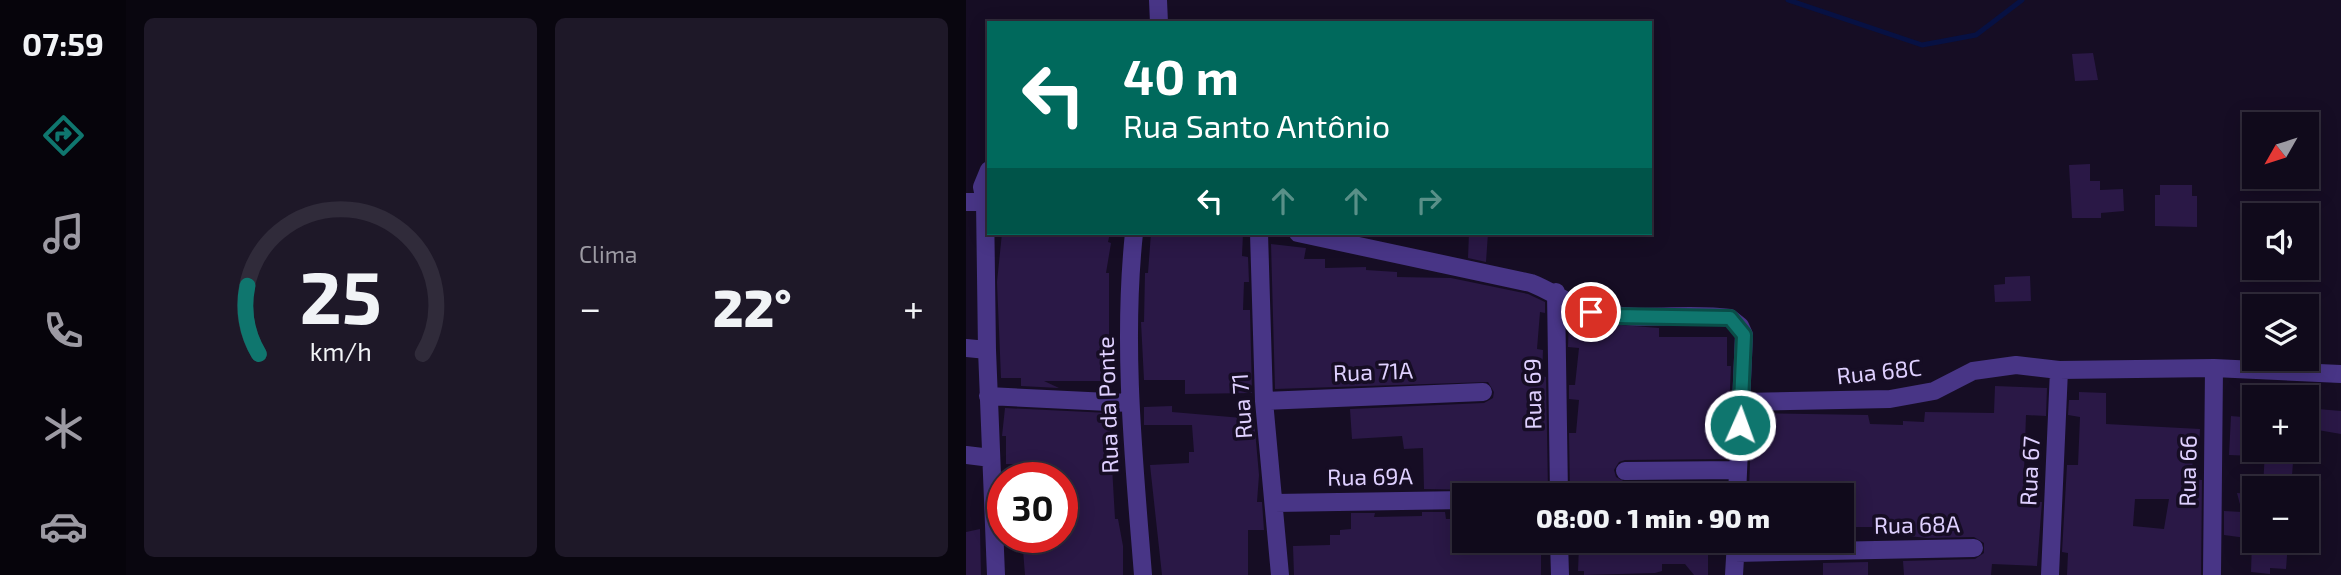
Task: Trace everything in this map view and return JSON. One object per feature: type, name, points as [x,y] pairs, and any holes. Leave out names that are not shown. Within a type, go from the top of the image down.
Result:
[{"type":"street","points":[[1158,0],[1158,21]]},
{"type":"street","points":[[987,175],[982,187],[985,202],[988,396],[996,575]]},
{"type":"street","points":[[966,202],[985,202]]},
{"type":"street","name":"Rua da Ponte","points":[[1134,235],[1128,336],[1129,403],[1143,575]]},
{"type":"street","name":"Rua 71","points":[[1259,235],[1264,401],[1280,575]]},
{"type":"street","points":[[1308,235],[1504,276],[1556,292],[1591,312],[1615,316],[1730,318],[1740,326],[1744,335],[1737,483]]},
{"type":"street","name":"Rua 69","points":[[1556,292],[1559,483]]},
{"type":"street","points":[[966,348],[987,351]]},
{"type":"street","name":"Rua 68C","points":[[1740,402],[1890,399],[1934,391],[1973,371],[2016,365],[2059,370],[2214,368],[2341,374]]},
{"type":"street","name":"Rua 66","points":[[2211,575],[2214,368]]},
{"type":"street","name":"Rua 67","points":[[2050,575],[2059,370]]},
{"type":"street","name":"Rua 71A","points":[[1264,401],[1483,392]]},
{"type":"street","points":[[988,396],[1129,403]]},
{"type":"street","points":[[966,455],[991,458]]},
{"type":"street","points":[[1625,471],[1738,470]]},
{"type":"street","name":"Rua 69A","points":[[1275,503],[1452,500]]},
{"type":"street","name":"Rua 68A","points":[[1854,547],[1974,548]]},
{"type":"street","points":[[1559,553],[1560,575]]},
{"type":"street","points":[[1734,575],[1735,553]]},
{"type":"building","points":[[2093,53],[2098,80],[2075,81],[2072,54]]},
{"type":"building","points":[[2090,164],[2090,181],[2100,181],[2100,190],[2123,189],[2124,211],[2101,213],[2101,218],[2072,218],[2069,165]]},
{"type":"building","points":[[2160,185],[2192,185],[2192,196],[2197,196],[2197,227],[2155,226],[2155,195],[2160,195]]},
{"type":"building","points":[[1002,235],[1110,235],[1108,242],[1111,243],[1106,273],[1109,273],[1109,348],[1106,348],[1106,381],[1044,381],[1059,388],[1021,386],[1021,378],[1001,378],[997,282]]},
{"type":"building","points":[[1151,235],[1243,235],[1242,256],[1248,257],[1249,282],[1244,282],[1243,310],[1250,310],[1252,393],[1185,394],[1185,380],[1144,380],[1141,322],[1144,322],[1145,273],[1148,273]]},
{"type":"building","points":[[1469,235],[1488,235],[1486,262],[1468,258]]},
{"type":"building","points":[[1271,244],[1306,248],[1304,259],[1325,259],[1325,268],[1366,267],[1366,270],[1397,272],[1397,277],[1451,278],[1528,294],[1545,302],[1545,313],[1540,312],[1537,349],[1543,350],[1542,376],[1546,377],[1548,483],[1452,483],[1452,489],[1424,489],[1423,448],[1404,449],[1402,436],[1352,439],[1350,409],[1484,403],[1493,398],[1494,392],[1488,382],[1275,389]]},
{"type":"building","points":[[2030,276],[2031,301],[1995,302],[1994,285],[2005,284],[2005,277]]},
{"type":"building","points":[[1569,321],[1659,328],[1659,337],[1727,337],[1727,366],[1731,366],[1727,459],[1625,460],[1619,462],[1614,470],[1616,477],[1625,482],[1726,481],[1725,483],[1570,483],[1569,433],[1576,433],[1579,400],[1569,399],[1569,385],[1575,385],[1579,348],[1568,347]]},
{"type":"building","points":[[1995,386],[2047,388],[2046,416],[2026,415],[2024,471],[2036,471],[2034,502],[2042,502],[2037,566],[1992,564],[1991,575],[1904,575],[1903,561],[1975,559],[1984,553],[1984,543],[1974,537],[1927,538],[1880,533],[1880,527],[1854,527],[1854,483],[1749,483],[1752,413],[1868,415],[1870,424],[1903,425],[1903,421],[1924,422],[1925,412],[1994,413]]},
{"type":"building","points":[[2079,392],[2106,393],[2106,424],[2200,429],[2199,448],[2193,448],[2192,479],[2202,480],[2201,575],[2067,575],[2068,553],[2062,552],[2067,465],[2078,465],[2080,417],[2068,415],[2069,400],[2079,400]],"holes":[[[2135,499],[2169,499],[2164,529],[2133,526]]]},
{"type":"building","points":[[1172,406],[1172,412],[1254,419],[1259,475],[1257,502],[1262,502],[1264,530],[1248,530],[1248,575],[1162,575],[1150,465],[1189,463],[1189,452],[1194,452],[1192,425],[1144,425],[1144,407]]},
{"type":"building","points":[[1005,408],[1109,413],[1115,519],[1118,519],[1123,546],[1123,575],[1025,575],[1023,553],[1078,553],[1078,462],[1006,462],[1006,436],[1002,436]]},
{"type":"building","points":[[2319,409],[2341,411],[2341,434],[2319,430]]},
{"type":"building","points":[[2231,416],[2242,417],[2242,456],[2229,455]]},
{"type":"building","points":[[2264,462],[2293,462],[2292,476],[2264,476]]},
{"type":"building","points":[[2237,493],[2242,493],[2242,512]]},
{"type":"building","points":[[2224,511],[2242,512],[2242,537],[2224,535]]},
{"type":"building","points":[[1422,512],[1445,512],[1446,519],[1452,519],[1452,553],[1541,553],[1541,575],[1294,575],[1293,546],[1330,545],[1330,535],[1340,535],[1340,530],[1351,529],[1351,513],[1375,513],[1374,517],[1422,516]]},
{"type":"building","points":[[980,529],[981,575],[966,575],[966,532]]},
{"type":"building","points":[[1579,553],[1708,553],[1708,575],[1694,575],[1685,564],[1662,564],[1662,571],[1655,573],[1584,575],[1584,571],[1578,571]]},
{"type":"building","points":[[2252,553],[2287,553],[2286,569],[2270,568],[2270,574],[2251,572]]},
{"type":"building","points":[[1868,562],[1868,575],[1823,575],[1823,563]]},
{"type":"waterway","points":[[1788,0],[1922,45],[1976,35],[2022,0]]},
{"type":"route","points":[[1591,312],[1615,316],[1730,318],[1740,326],[1744,335],[1740,425]]}]
